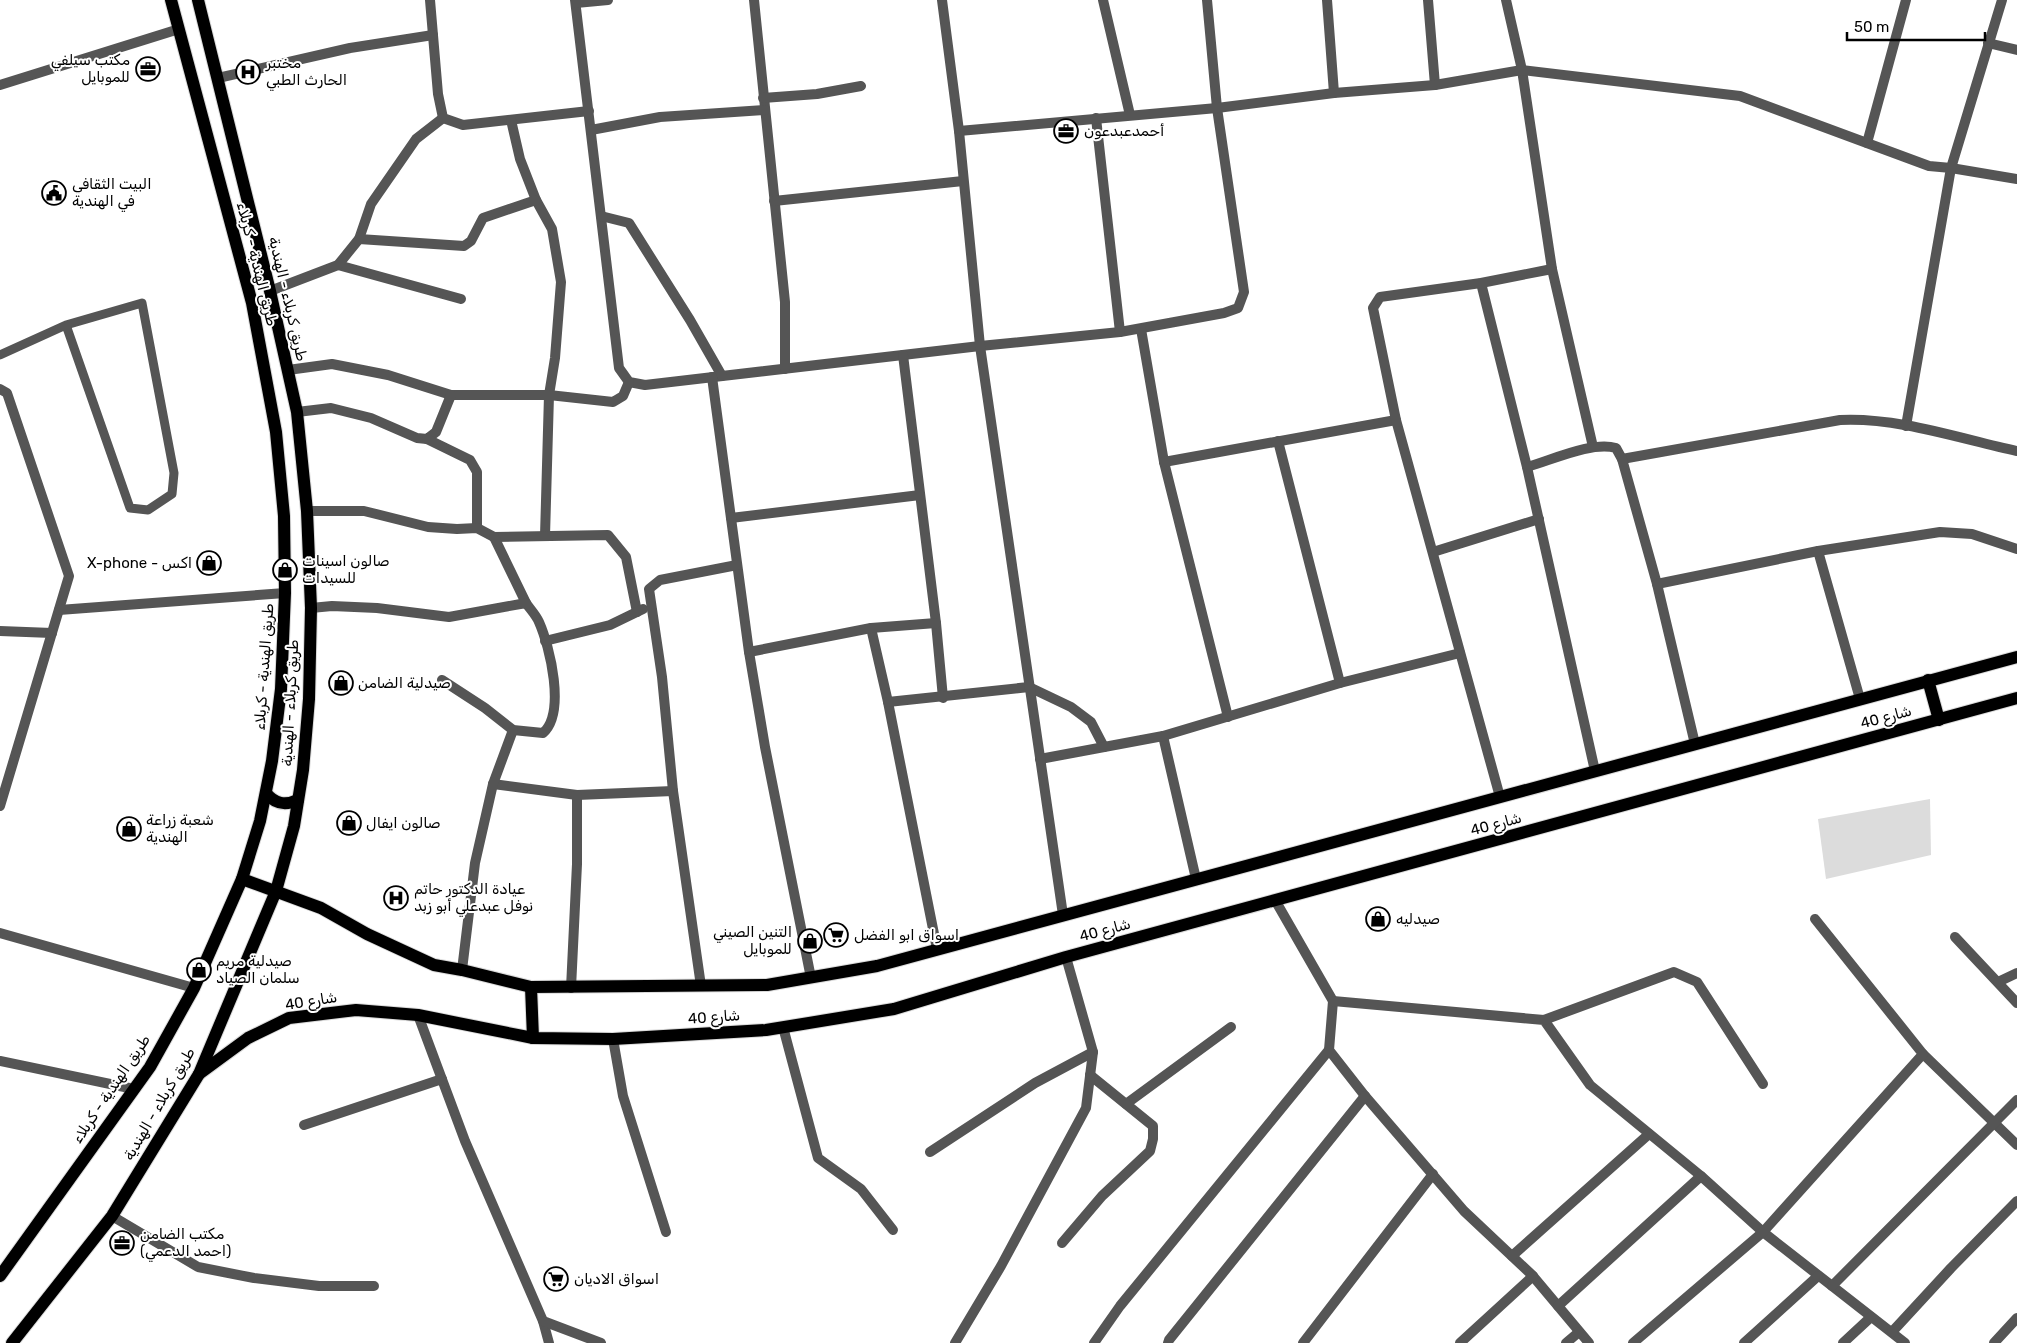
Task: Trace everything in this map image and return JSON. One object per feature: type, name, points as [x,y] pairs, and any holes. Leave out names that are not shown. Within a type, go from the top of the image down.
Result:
[{"type":"main road","name":"طريق الهندية - كربلاء","points":[[0,1276],[150,1067],[194,988],[242,879],[260,821],[272,762],[280,689],[285,593],[284,516],[276,432],[254,312],[171,0]]},
{"type":"main road","name":"طريق كربلاء - الهندية","points":[[12,1343],[112,1216],[199,1074],[276,891],[294,826],[303,770],[309,699],[311,608],[307,511],[297,412],[270,291],[198,0]]},
{"type":"main road","name":"شارع 40","points":[[242,879],[322,908],[367,934],[434,965],[531,987],[768,986],[877,966],[2017,657]]},
{"type":"main road","points":[[1928,680],[1939,720]]},
{"type":"main road","name":"شارع 40","points":[[199,1074],[248,1038],[289,1018],[356,1010],[418,1015],[533,1038],[614,1039],[766,1030],[894,1009],[1066,957],[2017,698]]},
{"type":"main road","points":[[266,793],[272,800],[284,804],[298,800]]},
{"type":"main road","points":[[531,987],[533,1038]]},
{"type":"street","points":[[430,0],[438,94],[444,118]]},
{"type":"street","points":[[608,0],[576,1],[619,368],[629,382],[644,385],[980,346],[1120,332],[1224,314],[1238,308],[1244,292],[1217,108],[1207,0]]},
{"type":"street","points":[[754,0],[785,302],[785,369]]},
{"type":"street","points":[[942,0],[960,131],[963,181],[980,346],[1063,915]]},
{"type":"street","points":[[1102,0],[1130,115]]},
{"type":"street","points":[[1327,0],[1334,93]]},
{"type":"street","points":[[1428,0],[1435,85]]},
{"type":"street","points":[[1506,0],[1522,70],[1552,269],[1593,447]]},
{"type":"street","points":[[1867,143],[1906,0]]},
{"type":"street","points":[[1906,426],[1951,168],[2002,0]]},
{"type":"street","points":[[0,85],[179,29]]},
{"type":"street","points":[[218,78],[350,48],[433,35]]},
{"type":"street","points":[[1988,43],[2017,50]]},
{"type":"street","points":[[960,131],[1217,108],[1334,93],[1435,85],[1522,70],[1740,96],[1929,166],[2017,180]]},
{"type":"street","points":[[763,98],[817,94],[862,86]]},
{"type":"street","points":[[591,130],[660,117],[765,110]]},
{"type":"street","points":[[444,118],[463,126],[589,112]]},
{"type":"street","points":[[270,291],[338,266],[360,238],[371,204],[416,139],[444,118]]},
{"type":"street","points":[[1096,118],[1120,332]]},
{"type":"street","points":[[512,120],[520,158],[536,200],[552,229],[561,282],[555,358],[549,395],[545,536]]},
{"type":"street","points":[[774,201],[963,181]]},
{"type":"street","points":[[360,238],[464,246],[471,241],[483,218],[536,200]]},
{"type":"street","points":[[601,216],[629,223],[690,320],[717,377],[731,518],[749,652],[765,747],[811,978]]},
{"type":"street","points":[[338,266],[461,299]]},
{"type":"street","points":[[1500,797],[1396,420],[1373,308],[1380,298],[1481,283],[1552,269]]},
{"type":"street","points":[[1481,283],[1528,467],[1595,771]]},
{"type":"street","points":[[1141,329],[1164,462],[1228,717]]},
{"type":"street","points":[[903,355],[936,623],[943,698]]},
{"type":"street","points":[[288,370],[332,364],[388,375],[451,395],[549,395],[613,402],[623,396],[629,382]]},
{"type":"street","points":[[0,390],[7,393],[69,576],[0,806]]},
{"type":"street","points":[[427,438],[436,432],[451,395]]},
{"type":"street","points":[[297,412],[331,408],[371,418],[417,438],[427,438],[470,460],[477,472],[477,528]]},
{"type":"street","points":[[1622,459],[1840,420],[1860,419],[1906,426],[2017,452]]},
{"type":"street","points":[[1164,462],[1396,420]]},
{"type":"street","points":[[1278,441],[1340,683]]},
{"type":"street","points":[[1528,467],[1593,447],[1606,445],[1616,448],[1622,459],[1658,584],[1695,744]]},
{"type":"street","points":[[731,518],[920,495]]},
{"type":"street","points":[[307,511],[364,511],[428,527],[477,528],[494,537],[608,535],[626,557],[637,612]]},
{"type":"street","points":[[1432,552],[1539,519]]},
{"type":"street","points":[[1658,584],[1818,551],[1940,532],[1972,534],[2017,549]]},
{"type":"street","points":[[442,680],[485,708],[513,730],[543,733],[552,721],[554,693],[551,661],[545,641],[539,622],[526,603],[494,537]]},
{"type":"street","points":[[1818,551],[1860,699]]},
{"type":"street","points":[[700,986],[673,791],[662,676],[649,589],[660,580],[737,565]]},
{"type":"street","points":[[59,610],[285,593]]},
{"type":"street","points":[[311,608],[332,606],[378,608],[449,616],[526,603]]},
{"type":"street","points":[[545,641],[610,625],[651,605]]},
{"type":"street","points":[[749,652],[871,628],[936,623]]},
{"type":"street","points":[[871,628],[888,702],[937,950]]},
{"type":"street","points":[[0,631],[52,633]]},
{"type":"street","points":[[1040,759],[1163,736],[1340,683],[1460,653]]},
{"type":"street","points":[[888,702],[943,698],[1029,687],[1071,707],[1091,722],[1104,747]]},
{"type":"street","points":[[462,970],[475,863],[494,784],[513,730]]},
{"type":"street","points":[[1163,736],[1196,879]]},
{"type":"street","points":[[494,784],[577,795],[673,791]]},
{"type":"street","points":[[571,988],[577,864],[577,795]]},
{"type":"street","points":[[1094,1343],[1120,1306],[1329,1050],[1333,1001],[1275,900]]},
{"type":"street","points":[[1815,918],[1923,1054],[2017,1145]]},
{"type":"street","points":[[0,933],[194,988]]},
{"type":"street","points":[[1956,937],[2017,1003]]},
{"type":"street","points":[[955,1343],[1001,1266],[1086,1108],[1092,1052],[1066,957]]},
{"type":"street","points":[[1333,1001],[1544,1020],[1674,972],[1697,982],[1763,1084]]},
{"type":"street","points":[[1998,982],[2017,973]]},
{"type":"street","points":[[418,1015],[465,1141],[542,1321],[549,1343]]},
{"type":"street","points":[[1544,1020],[1590,1085],[1701,1176],[1763,1232],[1905,1343]]},
{"type":"street","points":[[783,1027],[818,1158],[861,1189],[893,1230]]},
{"type":"street","points":[[1126,1104],[1231,1027]]},
{"type":"street","points":[[614,1039],[623,1096],[666,1232]]},
{"type":"street","points":[[1329,1050],[1365,1096],[1464,1210],[1533,1276],[1589,1343]]},
{"type":"street","points":[[930,1152],[1035,1083],[1092,1052]]},
{"type":"street","points":[[1633,1343],[1763,1232],[1923,1054]]},
{"type":"street","points":[[0,1061],[134,1089]]},
{"type":"street","points":[[1062,1243],[1102,1196],[1150,1151],[1153,1139],[1153,1126],[1090,1075]]},
{"type":"street","points":[[304,1125],[442,1079]]},
{"type":"street","points":[[1168,1343],[1365,1096]]},
{"type":"street","points":[[1832,1286],[2017,1100]]},
{"type":"street","points":[[1512,1256],[1649,1134]]},
{"type":"street","points":[[1303,1343],[1433,1174]]},
{"type":"street","points":[[1558,1306],[1701,1176]]},
{"type":"street","points":[[1892,1332],[2017,1201]]},
{"type":"street","points":[[112,1216],[198,1267],[254,1278],[319,1286],[374,1286]]},
{"type":"street","points":[[1460,1343],[1533,1276]]},
{"type":"street","points":[[1744,1343],[1818,1276]]},
{"type":"street","points":[[1844,1343],[1871,1317]]},
{"type":"street","points":[[1994,1343],[2017,1318]]},
{"type":"street","points":[[542,1321],[601,1343]]},
{"type":"street","points":[[1566,1343],[1579,1332]]},
{"type":"lane","points":[[0,354],[66,324],[142,303],[174,474],[172,494],[148,510],[130,508],[66,324]]},
{"type":"shaded area","points":[[1930,799],[1931,855],[1826,879],[1818,819]]},
{"type":"place","name":"مكتب سيلفي للموبايل","points":[[148,69]]},
{"type":"place","name":"مختبر الحارث الطبي","points":[[248,72]]},
{"type":"place","name":"أحمدعبدعون","points":[[1066,131]]},
{"type":"place","name":"البيت الثقافي في الهندية","points":[[54,193]]},
{"type":"place","name":"X-phone - اكس","points":[[209,563]]},
{"type":"place","name":"صالون اسينات للسيدات","points":[[285,570]]},
{"type":"place","name":"صيدلية الضامن","points":[[341,683]]},
{"type":"place","name":"صالون ايفال","points":[[349,823]]},
{"type":"place","name":"شعبة زراعة الهندية","points":[[129,829]]},
{"type":"place","name":"عيادة الدكتور حاتم نوفل عبدعلي أبو زبد","points":[[396,898]]},
{"type":"place","name":"صيدليه","points":[[1378,919]]},
{"type":"place","name":"اسواق ابو الفضل","points":[[836,935]]},
{"type":"place","name":"التنين الصيني للموبايل","points":[[810,941]]},
{"type":"place","name":"صيدلية مريم سلمان الصياد","points":[[199,970]]},
{"type":"place","name":"مكتب الضامن (احمد الدعمي)","points":[[122,1243]]},
{"type":"place","name":"اسواق الاديان","points":[[556,1279]]}]
